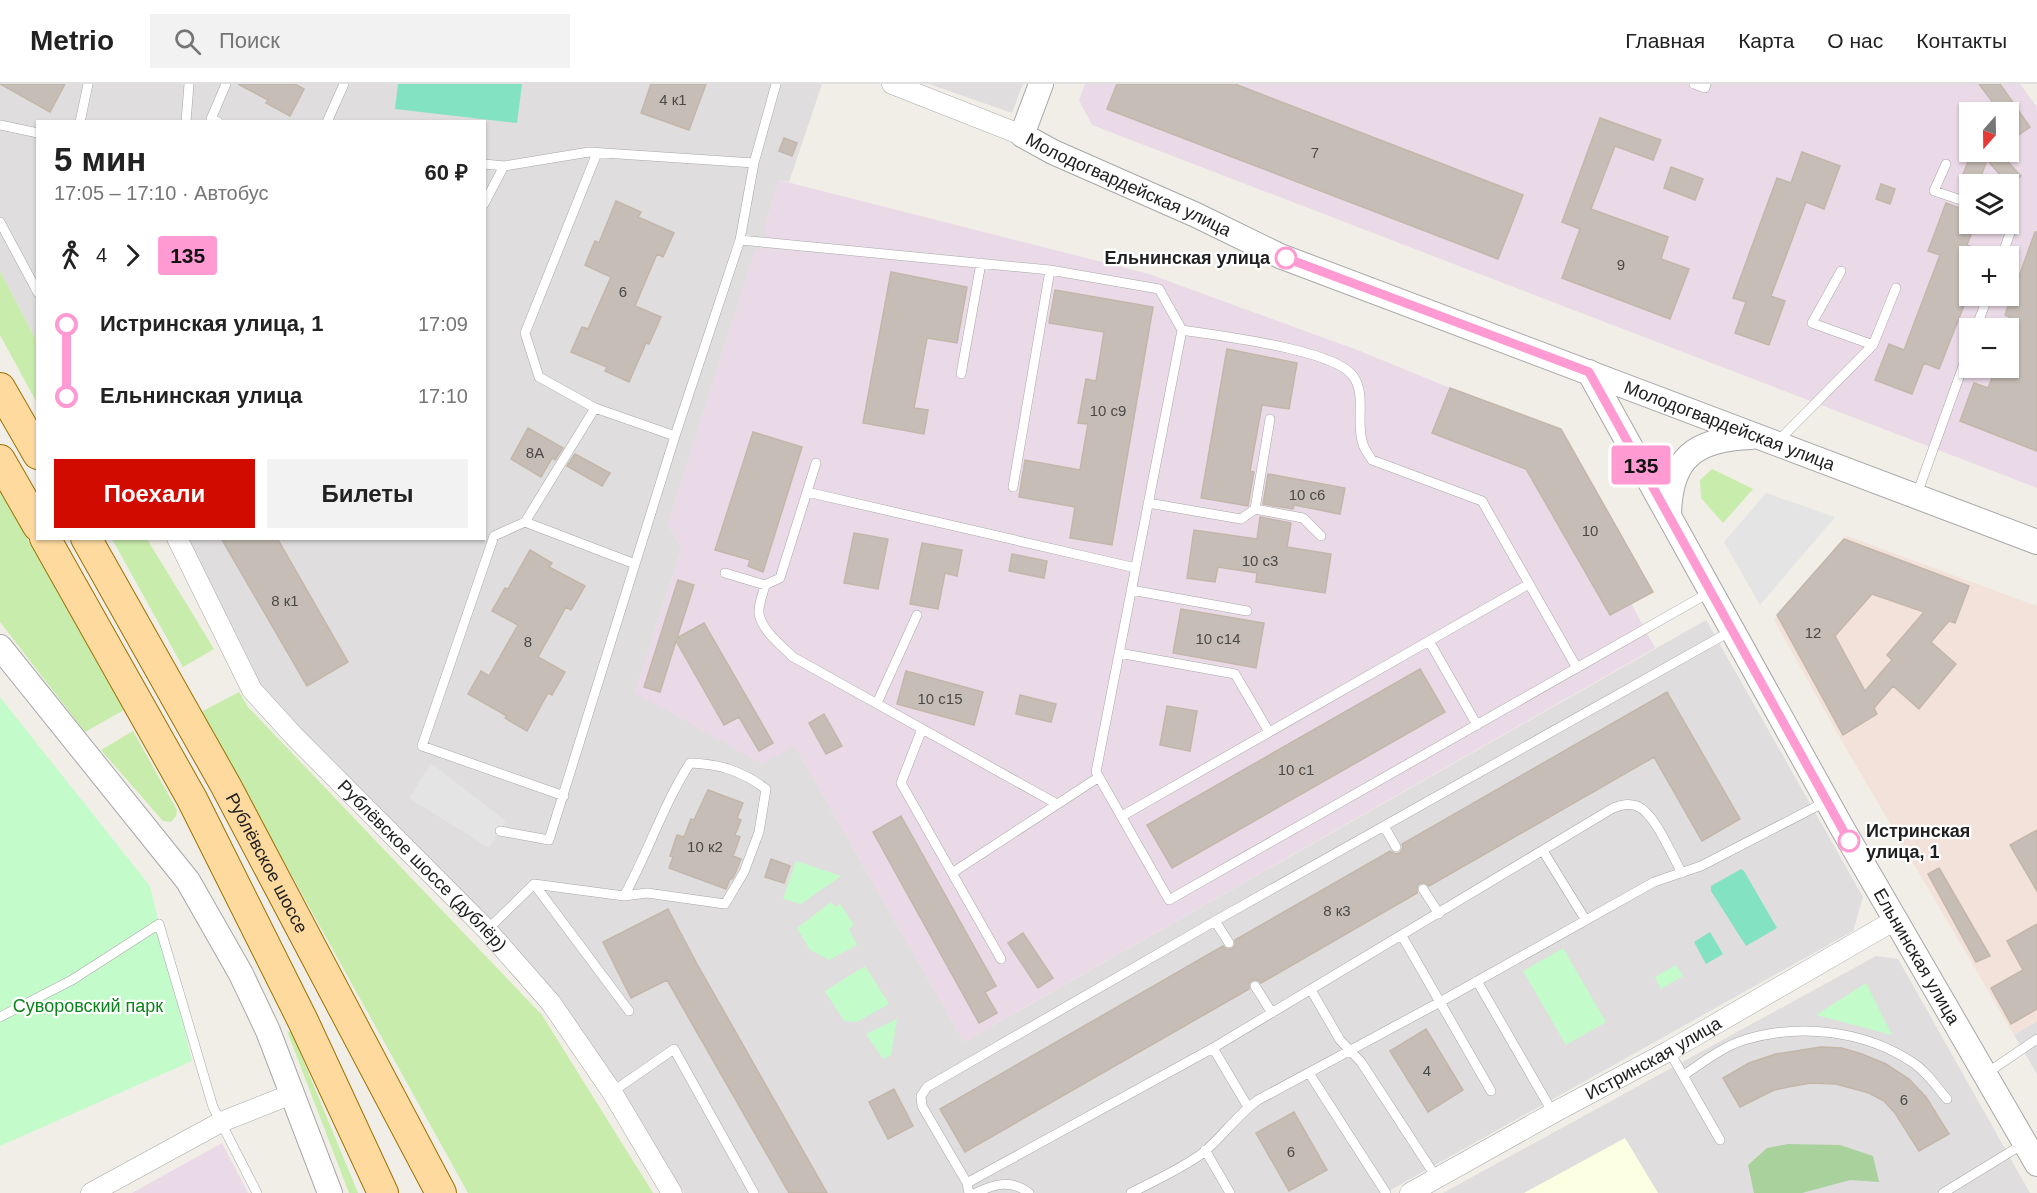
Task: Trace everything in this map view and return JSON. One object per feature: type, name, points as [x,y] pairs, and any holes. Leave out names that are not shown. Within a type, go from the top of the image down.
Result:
[{"type":"main road","points":[[0,388],[36,450]]},
{"type":"main road","points":[[0,460],[36,523]]},
{"type":"main road","name":"Рублёвское шоссе","points":[[46,540],[192,799],[303,1021],[383,1193]]},
{"type":"main road","name":"Рублёвское шоссе","points":[[87,540],[226,786],[441,1193]]},
{"type":"street","name":"Молодогвардейская улица","points":[[892,84],[1022,135],[1053,152],[1196,215],[1280,256],[2037,542]]},
{"type":"street","points":[[1022,135],[1041,84]]},
{"type":"street","name":"Ельнинская улица","points":[[1589,372],[1827,801],[2037,1164]]},
{"type":"street","points":[[1669,515],[1670,492],[1675,474],[1683,461],[1694,452],[1732,438],[1766,440]]},
{"type":"street","name":"Рублёвское шоссе (дублёр)","points":[[178,540],[252,690],[293,735],[487,930],[551,1003],[612,1092],[672,1193]]},
{"type":"street","points":[[0,647],[188,881],[241,974],[268,1031],[330,1193]]},
{"type":"street","name":"Истринская улица","points":[[1410,1193],[1669,1051],[1895,920]]},
{"type":"street","points":[[91,1193],[221,1122],[292,1094]]},
{"type":"lane","points":[[80,120],[87,84]]},
{"type":"lane","points":[[186,120],[189,84]]},
{"type":"lane","points":[[213,120],[211,119],[226,84]]},
{"type":"lane","points":[[329,120],[344,84]]},
{"type":"lane","points":[[500,831],[549,840],[675,436],[740,240],[754,163],[776,84]]},
{"type":"lane","points":[[1694,84],[1705,88],[1706,84]]},
{"type":"lane","points":[[0,125],[36,133]]},
{"type":"lane","points":[[486,164],[504,166],[589,152],[754,163]]},
{"type":"lane","points":[[597,153],[525,333],[539,377],[595,408],[675,436]]},
{"type":"lane","points":[[1946,164],[1934,190],[1959,199]]},
{"type":"lane","points":[[486,200],[504,166]]},
{"type":"lane","points":[[0,222],[36,288]]},
{"type":"lane","points":[[740,240],[1050,270],[1159,289],[1182,330],[1096,772],[1169,900],[1712,591]]},
{"type":"lane","points":[[961,374],[981,263]]},
{"type":"lane","points":[[1013,487],[1050,270]]},
{"type":"lane","points":[[1841,271],[1812,323],[1873,345]]},
{"type":"lane","points":[[1766,440],[1873,345],[1896,288]]},
{"type":"lane","points":[[1182,330],[1305,351],[1339,363],[1353,376],[1359,389],[1362,443],[1372,460],[1482,501],[1577,668]]},
{"type":"lane","points":[[1916,496],[1959,377]]},
{"type":"lane","points":[[564,796],[422,746],[494,536],[525,522],[595,408]]},
{"type":"lane","points":[[1148,503],[1241,519],[1255,509],[1270,419]]},
{"type":"lane","points":[[725,573],[765,585],[780,578],[816,463]]},
{"type":"lane","points":[[807,492],[1136,568]]},
{"type":"lane","points":[[1255,509],[1303,518],[1321,536]]},
{"type":"lane","points":[[525,522],[635,564]]},
{"type":"lane","points":[[1122,816],[1529,584]]},
{"type":"lane","points":[[765,585],[759,615],[770,634],[793,657],[1058,804]]},
{"type":"lane","points":[[1131,590],[1246,611]]},
{"type":"lane","points":[[877,703],[917,615]]},
{"type":"lane","points":[[1682,873],[1651,818],[1644,810],[1635,805],[1624,804],[1613,808],[1213,1048],[968,1188],[920,1101],[923,1091],[1215,921],[1733,630]]},
{"type":"lane","points":[[1429,641],[1477,725]]},
{"type":"lane","points":[[1119,653],[1235,674],[1269,732]]},
{"type":"lane","points":[[922,729],[901,783],[1001,959]]},
{"type":"lane","points":[[534,884],[624,896],[647,893],[724,904],[744,872],[759,832],[766,789],[749,777],[731,769],[710,764],[690,763],[673,790],[640,867],[624,896]]},
{"type":"lane","points":[[952,873],[1099,777]]},
{"type":"lane","points":[[1131,1193],[1190,1162],[1248,1107],[1309,1072],[1440,1002],[1654,882],[1701,866],[1827,801]]},
{"type":"lane","points":[[1384,826],[1396,847]]},
{"type":"lane","points":[[1543,851],[1585,919]]},
{"type":"lane","points":[[487,930],[534,884]]},
{"type":"lane","points":[[534,884],[629,1011]]},
{"type":"lane","points":[[1423,890],[1438,914]]},
{"type":"lane","points":[[1215,921],[1229,943]]},
{"type":"lane","points":[[0,1017],[72,980],[159,924],[213,1107],[257,1193]]},
{"type":"lane","points":[[1402,936],[1491,1091]]},
{"type":"lane","points":[[1477,981],[1553,1113]]},
{"type":"lane","points":[[1255,986],[1272,1013]]},
{"type":"lane","points":[[1311,990],[1340,1040],[1361,1062],[1436,1177]]},
{"type":"lane","points":[[1684,1075],[1742,1041],[1770,1034],[1819,1031],[1864,1040],[1906,1059],[1931,1079],[1947,1099]]},
{"type":"lane","points":[[1984,1074],[2037,1039]]},
{"type":"lane","points":[[1213,1048],[1248,1107]]},
{"type":"lane","points":[[612,1092],[674,1049],[754,1193]]},
{"type":"lane","points":[[1669,1051],[1720,1140]]},
{"type":"lane","points":[[1309,1072],[1386,1193]]},
{"type":"lane","points":[[1943,1193],[2025,1143]]},
{"type":"lane","points":[[1205,1150],[1230,1193]]},
{"type":"lane","points":[[976,1193],[990,1186],[1005,1184],[1016,1185],[1029,1193]]},
{"type":"shaded area","points":[[0,84],[822,84],[789,182],[779,180],[765,226],[767,234],[762,249],[755,251],[668,524],[682,548],[635,693],[795,746],[964,1042],[1706,620],[1863,897],[1853,931],[1385,1193],[684,1193],[620,1087],[260,691],[186,540],[486,540],[486,120],[36,120],[36,340],[0,271]]},
{"type":"shaded area","points":[[929,84],[1023,84],[1012,113]]},
{"type":"shaded area","points":[[1085,84],[2020,84],[2037,107],[2037,488],[1092,125],[1079,100]]},
{"type":"shaded area","points":[[779,180],[1149,274],[1360,351],[1450,388],[1561,429],[1653,592],[1631,603],[1655,648],[964,1042],[795,746],[762,764],[635,693],[682,548],[668,524],[755,251],[762,249],[766,234],[765,226]]},
{"type":"shaded area","points":[[1766,493],[1835,517],[1760,605],[1724,542]]},
{"type":"shaded area","points":[[1847,536],[2037,606],[2037,1021],[2014,1035],[1840,738],[1774,620]]},
{"type":"shaded area","points":[[431,763],[506,821],[489,848],[409,798]]},
{"type":"shaded area","points":[[1876,956],[1898,959],[2030,1193],[1443,1193]]},
{"type":"shaded area","points":[[2037,1021],[2037,1074],[2014,1035]]},
{"type":"shaded area","points":[[1625,1138],[1658,1193],[1524,1193]]},
{"type":"shaded area","points":[[222,1143],[248,1193],[132,1193]]},
{"type":"green space","points":[[398,84],[522,84],[517,123],[395,109]]},
{"type":"green space","points":[[0,271],[36,340],[36,401],[0,335]]},
{"type":"green space","points":[[1712,469],[1753,489],[1723,523],[1701,498],[1700,480]]},
{"type":"green space","points":[[0,490],[124,710],[85,732],[0,622]]},
{"type":"green space","points":[[113,540],[148,540],[214,649],[183,667]]},
{"type":"green space","points":[[239,692],[248,707],[542,1015],[653,1193],[468,1193],[201,712]]},
{"type":"green space","name":"Суворовский парк","points":[[0,697],[150,886],[192,1061],[0,1146]]},
{"type":"green space","points":[[133,731],[177,810],[171,822],[163,821],[101,750]]},
{"type":"green space","points":[[796,861],[841,876],[801,904],[783,899]]},
{"type":"green space","points":[[1741,869],[1777,928],[1746,946],[1711,891],[1711,886]]},
{"type":"green space","points":[[831,902],[836,907],[840,904],[854,925],[849,929],[857,945],[829,960],[810,950],[797,928]]},
{"type":"green space","points":[[1710,932],[1723,954],[1706,964],[1694,942]]},
{"type":"green space","points":[[1563,948],[1606,1022],[1566,1045],[1523,971]]},
{"type":"green space","points":[[1676,965],[1683,976],[1661,989],[1655,977]]},
{"type":"green space","points":[[865,966],[889,1004],[857,1022],[844,1021],[825,991]]},
{"type":"green space","points":[[1866,983],[1892,1035],[1816,1015]]},
{"type":"green space","points":[[897,1019],[891,1055],[883,1059],[866,1034]]},
{"type":"green space","points":[[287,1031],[292,1033],[358,1193],[349,1193]]},
{"type":"green space","points":[[1788,1144],[1840,1145],[1873,1156],[1879,1182],[1850,1180],[1802,1193],[1754,1193],[1748,1165],[1767,1148]]},
{"type":"building","points":[[0,84],[65,84],[50,112]]},
{"type":"building","points":[[238,84],[295,84],[304,89],[290,116],[266,103],[268,100]]},
{"type":"building","points":[[651,84],[706,84],[689,130],[641,113]]},
{"type":"building","points":[[1117,84],[1235,84],[1523,195],[1498,259],[1107,109]]},
{"type":"building","points":[[1979,84],[2000,84],[2013,102],[1992,102]]},
{"type":"building","points":[[2019,111],[2030,127],[2019,135]]},
{"type":"building","points":[[1600,118],[1661,140],[1653,160],[1615,146],[1591,209],[1668,237],[1661,259],[1689,269],[1670,319],[1562,278],[1580,229],[1562,222]]},
{"type":"building","points":[[784,138],[797,143],[792,156],[779,151]]},
{"type":"building","points":[[1802,152],[1840,166],[1824,209],[1806,202],[1771,296],[1785,301],[1769,345],[1735,333],[1746,302],[1733,298],[1777,178],[1791,183]]},
{"type":"building","points":[[1968,162],[1986,162],[1982,174],[1963,174]]},
{"type":"building","points":[[1989,162],[2008,162],[2021,176],[2019,178],[2019,174],[1999,174]]},
{"type":"building","points":[[1671,167],[1703,179],[1695,200],[1664,188]]},
{"type":"building","points":[[1881,184],[1895,189],[1890,204],[1876,199]]},
{"type":"building","points":[[616,201],[641,212],[638,217],[674,233],[663,257],[657,254],[635,306],[661,317],[649,344],[646,343],[629,382],[605,371],[607,367],[571,352],[582,327],[588,329],[611,277],[585,265],[595,241],[599,243]]},
{"type":"building","points":[[1946,203],[1959,208],[1959,234],[1971,234],[1967,245],[1970,246],[1959,246],[1959,306],[1964,306],[1939,369],[1924,363],[1912,394],[1875,380],[1889,344],[1904,350],[1940,255],[1928,251]]},
{"type":"building","points":[[2035,232],[2037,232],[2037,451],[1960,421],[1974,383],[1988,388],[1992,378],[2019,378],[2019,318],[2005,315],[2008,306],[2019,306],[2019,276]]},
{"type":"building","points":[[891,272],[967,287],[957,343],[927,338],[914,408],[928,410],[924,434],[863,423]]},
{"type":"building","points":[[1055,290],[1153,307],[1112,545],[1070,538],[1075,507],[1019,497],[1025,460],[1080,470],[1088,424],[1078,423],[1086,379],[1096,381],[1104,332],[1049,323]]},
{"type":"building","points":[[1227,349],[1297,363],[1289,409],[1262,405],[1250,471],[1254,472],[1248,506],[1201,498]]},
{"type":"building","points":[[1450,388],[1561,429],[1653,592],[1610,615],[1526,469],[1432,433]]},
{"type":"building","points":[[528,428],[563,448],[555,460],[552,458],[541,477],[511,459]]},
{"type":"building","points":[[753,432],[802,447],[763,572],[748,566],[750,560],[715,550]]},
{"type":"building","points":[[575,454],[610,473],[602,486],[567,466]]},
{"type":"building","points":[[1268,474],[1345,488],[1340,514],[1294,505],[1293,509],[1263,504]]},
{"type":"building","points":[[1260,517],[1291,523],[1287,547],[1331,554],[1325,593],[1256,582],[1257,573],[1218,567],[1215,582],[1187,578],[1194,530],[1257,539]]},
{"type":"building","points":[[854,533],[888,539],[878,589],[844,583]]},
{"type":"building","points":[[1844,539],[1969,586],[1955,623],[1949,621],[1931,642],[1956,664],[1919,709],[1893,686],[1874,708],[1877,714],[1843,735],[1777,615]],"holes":[[[1872,594],[1924,612],[1887,655],[1892,660],[1865,691],[1835,636]]]},
{"type":"building","points":[[222,540],[278,540],[348,662],[307,686]]},
{"type":"building","points":[[922,543],[962,550],[957,576],[945,573],[938,609],[910,604]]},
{"type":"building","points":[[530,550],[552,563],[549,567],[585,586],[571,610],[566,607],[538,657],[565,672],[552,695],[548,693],[527,731],[505,718],[507,716],[468,694],[481,671],[489,676],[518,625],[492,611],[505,588],[508,589]]},
{"type":"building","points":[[1012,554],[1047,561],[1044,578],[1009,571]]},
{"type":"building","points":[[678,580],[694,585],[677,638],[704,623],[773,743],[759,751],[739,717],[724,725],[676,641],[660,692],[644,687]]},
{"type":"building","points":[[1181,609],[1264,623],[1256,668],[1173,653]]},
{"type":"building","points":[[1420,669],[1445,712],[1172,868],[1147,825]]},
{"type":"building","points":[[906,671],[983,692],[974,725],[897,704]]},
{"type":"building","points":[[1667,692],[1740,819],[1702,841],[1654,757],[1429,886],[1426,883],[1420,883],[1417,886],[1417,893],[1261,983],[1258,980],[1252,980],[1249,983],[1249,989],[965,1152],[940,1109],[1223,946],[1226,949],[1232,949],[1235,946],[1235,940],[1390,851],[1395,854],[1400,853],[1403,848],[1402,844]]},
{"type":"building","points":[[1020,695],[1056,704],[1051,722],[1016,714]]},
{"type":"building","points":[[1167,706],[1197,711],[1190,751],[1160,745]]},
{"type":"building","points":[[824,714],[842,746],[826,754],[809,723]]},
{"type":"building","points":[[708,790],[743,803],[737,818],[741,820],[735,835],[740,837],[733,856],[741,859],[726,889],[669,868],[673,857],[670,856],[677,835],[684,837],[691,819],[694,820]]},
{"type":"building","points":[[901,816],[996,986],[985,992],[997,1013],[979,1023],[873,832]]},
{"type":"building","points":[[2037,830],[2037,891],[2010,845]]},
{"type":"building","points":[[771,859],[790,866],[784,883],[765,877]]},
{"type":"building","points":[[1939,868],[1990,956],[1976,962],[1928,874]]},
{"type":"building","points":[[668,909],[827,1193],[789,1193],[667,980],[631,998],[603,942]]},
{"type":"building","points":[[2037,924],[2037,1009],[2011,1024],[1991,988],[2023,970],[2007,941]]},
{"type":"building","points":[[1023,933],[1053,978],[1038,988],[1008,943]]},
{"type":"building","points":[[1426,1029],[1463,1090],[1428,1112],[1390,1051]]},
{"type":"building","points":[[1821,1047],[1842,1048],[1862,1054],[1886,1064],[1909,1079],[1926,1097],[1949,1134],[1919,1151],[1895,1113],[1884,1101],[1869,1093],[1836,1084],[1811,1083],[1774,1090],[1740,1107],[1723,1078],[1749,1063],[1776,1054]]},
{"type":"building","points":[[894,1089],[913,1126],[888,1139],[869,1102]]},
{"type":"building","points":[[1294,1112],[1327,1170],[1289,1191],[1256,1133]]},
{"type":"bus line","name":"135","points":[[1286,258],[1589,372],[1723,610],[1849,841]]},
{"type":"place","name":"Ельнинская улица","points":[[1286,258]]},
{"type":"place","name":"Истринская улица, 1","points":[[1849,841]]}]
